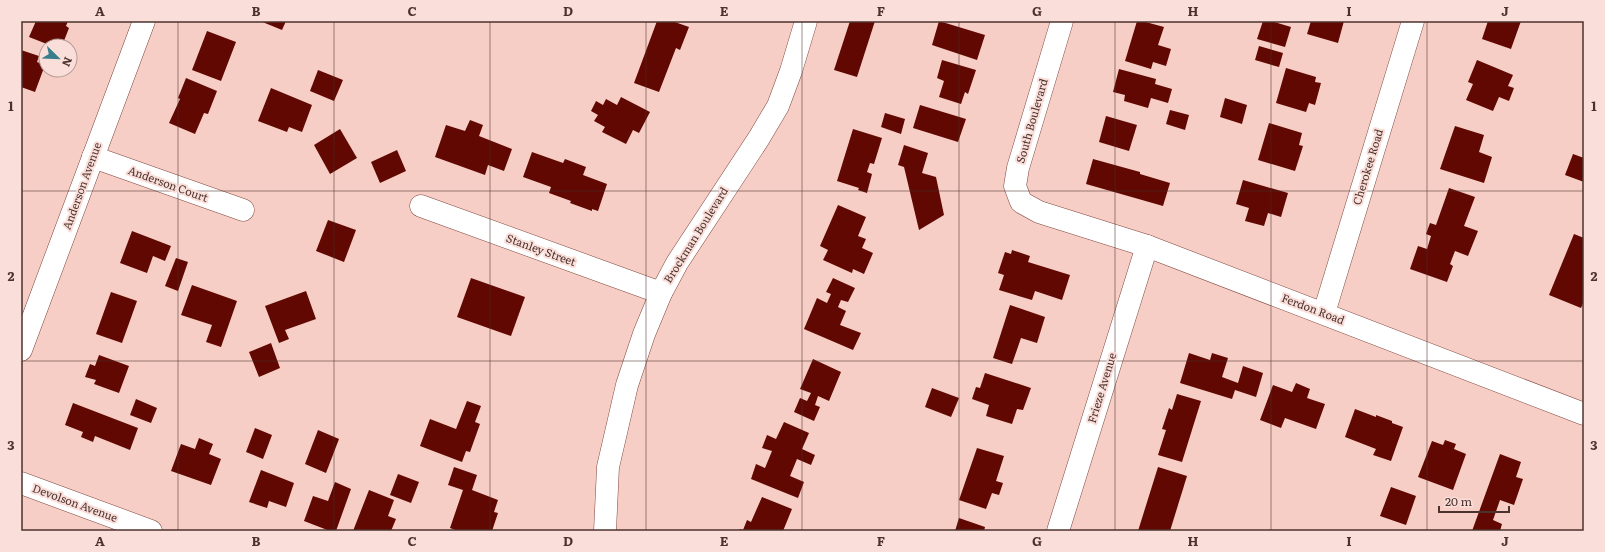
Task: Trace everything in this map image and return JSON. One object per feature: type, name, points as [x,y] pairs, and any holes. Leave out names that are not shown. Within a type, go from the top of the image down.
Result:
[{"type":"street","name":"Anderson Avenue","points":[[21,350],[144,21]]},
{"type":"street","name":"Brockman Boulevard","points":[[605,531],[608,467],[626,385],[644,334],[661,293],[676,263],[759,138],[778,106],[791,71],[806,21]]},
{"type":"street","name":"South Boulevard","points":[[1039,212],[1021,202],[1015,186],[1018,168],[1062,21]]},
{"type":"street","name":"Cherokee Road","points":[[1324,313],[1413,21]]},
{"type":"street","name":"Anderson Court","points":[[93,157],[243,210]]},
{"type":"street","name":"Stanley Street","points":[[421,206],[661,293]]},
{"type":"street","name":"Ferdon Road","points":[[1039,212],[1147,246],[1584,414]]},
{"type":"street","name":"Frieze Avenue","points":[[1058,531],[1147,246]]},
{"type":"street","name":"Devolson Avenue","points":[[21,483],[151,531]]},
{"type":"building","points":[[36,21],[68,21],[66,26],[69,28],[65,38],[38,38],[38,41],[29,37]]},
{"type":"building","points":[[260,21],[286,21],[282,30]]},
{"type":"building","points":[[657,21],[672,21],[689,27],[680,50],[676,48],[659,92],[634,83]]},
{"type":"building","points":[[850,21],[875,21],[857,77],[834,70]]},
{"type":"building","points":[[939,21],[985,35],[977,60],[932,45]]},
{"type":"building","points":[[1137,21],[1164,27],[1158,45],[1171,49],[1166,66],[1153,62],[1151,69],[1125,61]]},
{"type":"building","points":[[1263,21],[1271,21],[1291,27],[1285,47],[1257,39]]},
{"type":"building","points":[[1311,21],[1344,21],[1338,43],[1307,34]]},
{"type":"building","points":[[1488,21],[1521,21],[1511,49],[1482,39]]},
{"type":"building","points":[[207,31],[236,42],[221,81],[192,70]]},
{"type":"building","points":[[1259,46],[1283,53],[1279,67],[1255,60]]},
{"type":"building","points":[[21,50],[38,56],[38,78],[40,78],[35,92],[21,87]]},
{"type":"building","points":[[942,60],[976,70],[968,94],[965,92],[961,104],[939,97],[944,81],[937,78]]},
{"type":"building","points":[[1477,60],[1513,75],[1508,86],[1514,88],[1509,101],[1499,97],[1493,111],[1466,100],[1473,84],[1468,82]]},
{"type":"building","points":[[1286,68],[1316,77],[1315,82],[1321,83],[1315,105],[1309,103],[1306,112],[1276,103]]},
{"type":"building","points":[[1119,69],[1156,79],[1155,84],[1172,89],[1168,103],[1151,98],[1148,108],[1124,101],[1125,95],[1113,92]]},
{"type":"building","points":[[318,70],[343,80],[334,101],[310,91]]},
{"type":"building","points":[[186,78],[217,91],[208,114],[204,113],[195,134],[169,123],[180,99],[178,98]]},
{"type":"building","points":[[271,88],[312,105],[302,132],[289,127],[287,132],[258,121]]},
{"type":"building","points":[[621,97],[650,112],[639,133],[633,130],[626,144],[602,132],[605,127],[594,121],[598,115],[591,111],[596,101],[603,105],[606,99],[617,105]]},
{"type":"building","points":[[1225,98],[1247,105],[1242,124],[1220,117]]},
{"type":"building","points":[[920,105],[966,119],[958,142],[913,128]]},
{"type":"building","points":[[1170,110],[1189,115],[1185,130],[1166,124]]},
{"type":"building","points":[[885,113],[905,119],[901,134],[881,127]]},
{"type":"building","points":[[1106,116],[1137,125],[1129,151],[1099,142]]},
{"type":"building","points":[[470,120],[483,125],[479,136],[512,149],[504,171],[488,165],[485,175],[435,157],[446,125],[465,131]]},
{"type":"building","points":[[1269,123],[1302,133],[1299,145],[1303,146],[1295,171],[1258,160]]},
{"type":"building","points":[[1455,126],[1484,135],[1479,152],[1492,157],[1484,183],[1440,169]]},
{"type":"building","points":[[340,129],[357,158],[330,174],[314,145]]},
{"type":"building","points":[[853,129],[882,138],[874,164],[870,163],[867,172],[872,174],[867,193],[858,190],[859,188],[837,181]]},
{"type":"building","points":[[904,145],[928,153],[922,173],[936,177],[944,215],[919,230],[904,167],[898,165]]},
{"type":"building","points":[[397,150],[406,171],[380,183],[371,162]]},
{"type":"building","points":[[532,152],[563,163],[565,159],[586,167],[583,175],[607,184],[598,211],[592,209],[592,211],[570,203],[571,201],[549,193],[551,187],[523,177]]},
{"type":"building","points":[[1573,154],[1584,158],[1584,182],[1565,175]]},
{"type":"building","points":[[1093,159],[1140,172],[1140,174],[1170,183],[1163,206],[1086,184]]},
{"type":"building","points":[[1243,180],[1288,193],[1281,217],[1268,213],[1264,226],[1245,221],[1249,208],[1236,204]]},
{"type":"building","points":[[1449,188],[1475,197],[1464,226],[1478,231],[1468,256],[1455,251],[1450,264],[1453,266],[1447,282],[1410,269],[1418,246],[1427,249],[1431,236],[1426,234],[1430,223],[1436,225]]},
{"type":"building","points":[[838,205],[866,217],[858,236],[866,239],[862,248],[873,253],[864,274],[853,269],[852,273],[823,260],[828,250],[820,246]]},
{"type":"building","points":[[328,220],[356,230],[344,262],[316,251]]},
{"type":"building","points":[[132,231],[171,246],[165,261],[153,256],[147,273],[120,263]]},
{"type":"building","points":[[1574,234],[1584,238],[1584,301],[1581,308],[1549,295]]},
{"type":"building","points":[[1012,250],[1030,256],[1028,262],[1070,275],[1062,300],[1035,291],[1032,300],[999,290],[1004,275],[998,273],[1005,252],[1011,254]]},
{"type":"building","points":[[176,258],[188,262],[178,291],[165,286]]},
{"type":"building","points":[[471,278],[525,297],[511,336],[457,317]]},
{"type":"building","points":[[833,278],[855,288],[848,302],[841,300],[838,307],[846,311],[840,325],[861,333],[853,350],[804,329],[817,298],[827,303],[831,294],[826,292]]},
{"type":"building","points":[[192,285],[237,301],[221,347],[206,342],[212,325],[181,315]]},
{"type":"building","points":[[306,291],[316,319],[285,330],[289,339],[279,343],[265,306]]},
{"type":"building","points":[[111,292],[137,301],[122,343],[96,334]]},
{"type":"building","points":[[1010,305],[1045,317],[1037,343],[1021,338],[1012,364],[993,358]]},
{"type":"building","points":[[271,343],[280,368],[259,377],[249,352]]},
{"type":"building","points":[[1189,353],[1210,360],[1212,353],[1228,358],[1222,377],[1238,383],[1243,366],[1263,373],[1256,397],[1235,390],[1232,399],[1180,383]]},
{"type":"building","points":[[99,355],[129,366],[119,393],[94,384],[96,380],[85,377],[90,364],[95,366]]},
{"type":"building","points":[[813,359],[841,372],[829,401],[818,396],[815,405],[820,407],[814,421],[794,412],[800,398],[807,401],[811,393],[800,389]]},
{"type":"building","points":[[985,373],[1031,388],[1023,410],[1017,409],[1012,424],[986,416],[989,405],[972,399],[976,387],[980,388]]},
{"type":"building","points":[[1296,383],[1310,389],[1307,398],[1325,404],[1316,429],[1285,418],[1281,428],[1260,420],[1273,385],[1292,392]]},
{"type":"building","points":[[932,388],[959,398],[951,417],[925,407]]},
{"type":"building","points":[[1177,394],[1201,401],[1182,462],[1158,455],[1166,430],[1162,429],[1169,408],[1172,410]]},
{"type":"building","points":[[136,399],[157,408],[151,423],[130,415]]},
{"type":"building","points":[[467,401],[481,406],[475,422],[480,424],[470,452],[466,451],[462,462],[420,446],[430,419],[456,429]]},
{"type":"building","points":[[73,403],[138,428],[130,450],[95,436],[93,442],[81,437],[83,432],[65,425]]},
{"type":"building","points":[[1355,409],[1392,421],[1392,423],[1403,427],[1391,461],[1373,455],[1376,449],[1345,437]]},
{"type":"building","points":[[784,422],[809,433],[802,449],[815,455],[811,465],[797,459],[790,476],[804,482],[798,498],[751,479],[756,464],[765,468],[772,451],[762,448],[767,435],[776,439]]},
{"type":"building","points":[[255,428],[272,435],[263,459],[246,452]]},
{"type":"building","points":[[318,430],[339,439],[326,473],[305,464]]},
{"type":"building","points":[[199,438],[213,444],[209,454],[221,459],[211,485],[171,471],[181,444],[195,449]]},
{"type":"building","points":[[1445,440],[1456,444],[1454,449],[1466,454],[1453,490],[1418,477],[1432,441],[1443,445]]},
{"type":"building","points":[[977,448],[1004,456],[996,481],[1003,483],[999,495],[992,493],[986,509],[959,500]]},
{"type":"building","points":[[1500,454],[1521,462],[1516,477],[1523,479],[1514,505],[1500,500],[1493,520],[1502,524],[1500,531],[1472,531]]},
{"type":"building","points":[[454,467],[477,475],[472,490],[498,500],[494,512],[498,513],[492,531],[458,531],[450,528],[463,490],[448,485]]},
{"type":"building","points":[[1158,467],[1187,476],[1170,531],[1138,531]]},
{"type":"building","points":[[261,470],[294,483],[286,507],[269,501],[267,508],[249,502]]},
{"type":"building","points":[[398,474],[419,482],[411,503],[390,495]]},
{"type":"building","points":[[335,482],[351,489],[336,531],[330,531],[304,521],[313,496],[328,501]]},
{"type":"building","points":[[1391,487],[1416,496],[1406,525],[1380,516]]},
{"type":"building","points":[[369,490],[394,500],[388,516],[396,519],[391,531],[353,531]]},
{"type":"building","points":[[762,497],[792,509],[783,531],[739,531],[740,529],[743,530],[747,520],[751,522]]},
{"type":"building","points":[[959,518],[985,527],[984,531],[955,531]]}]
